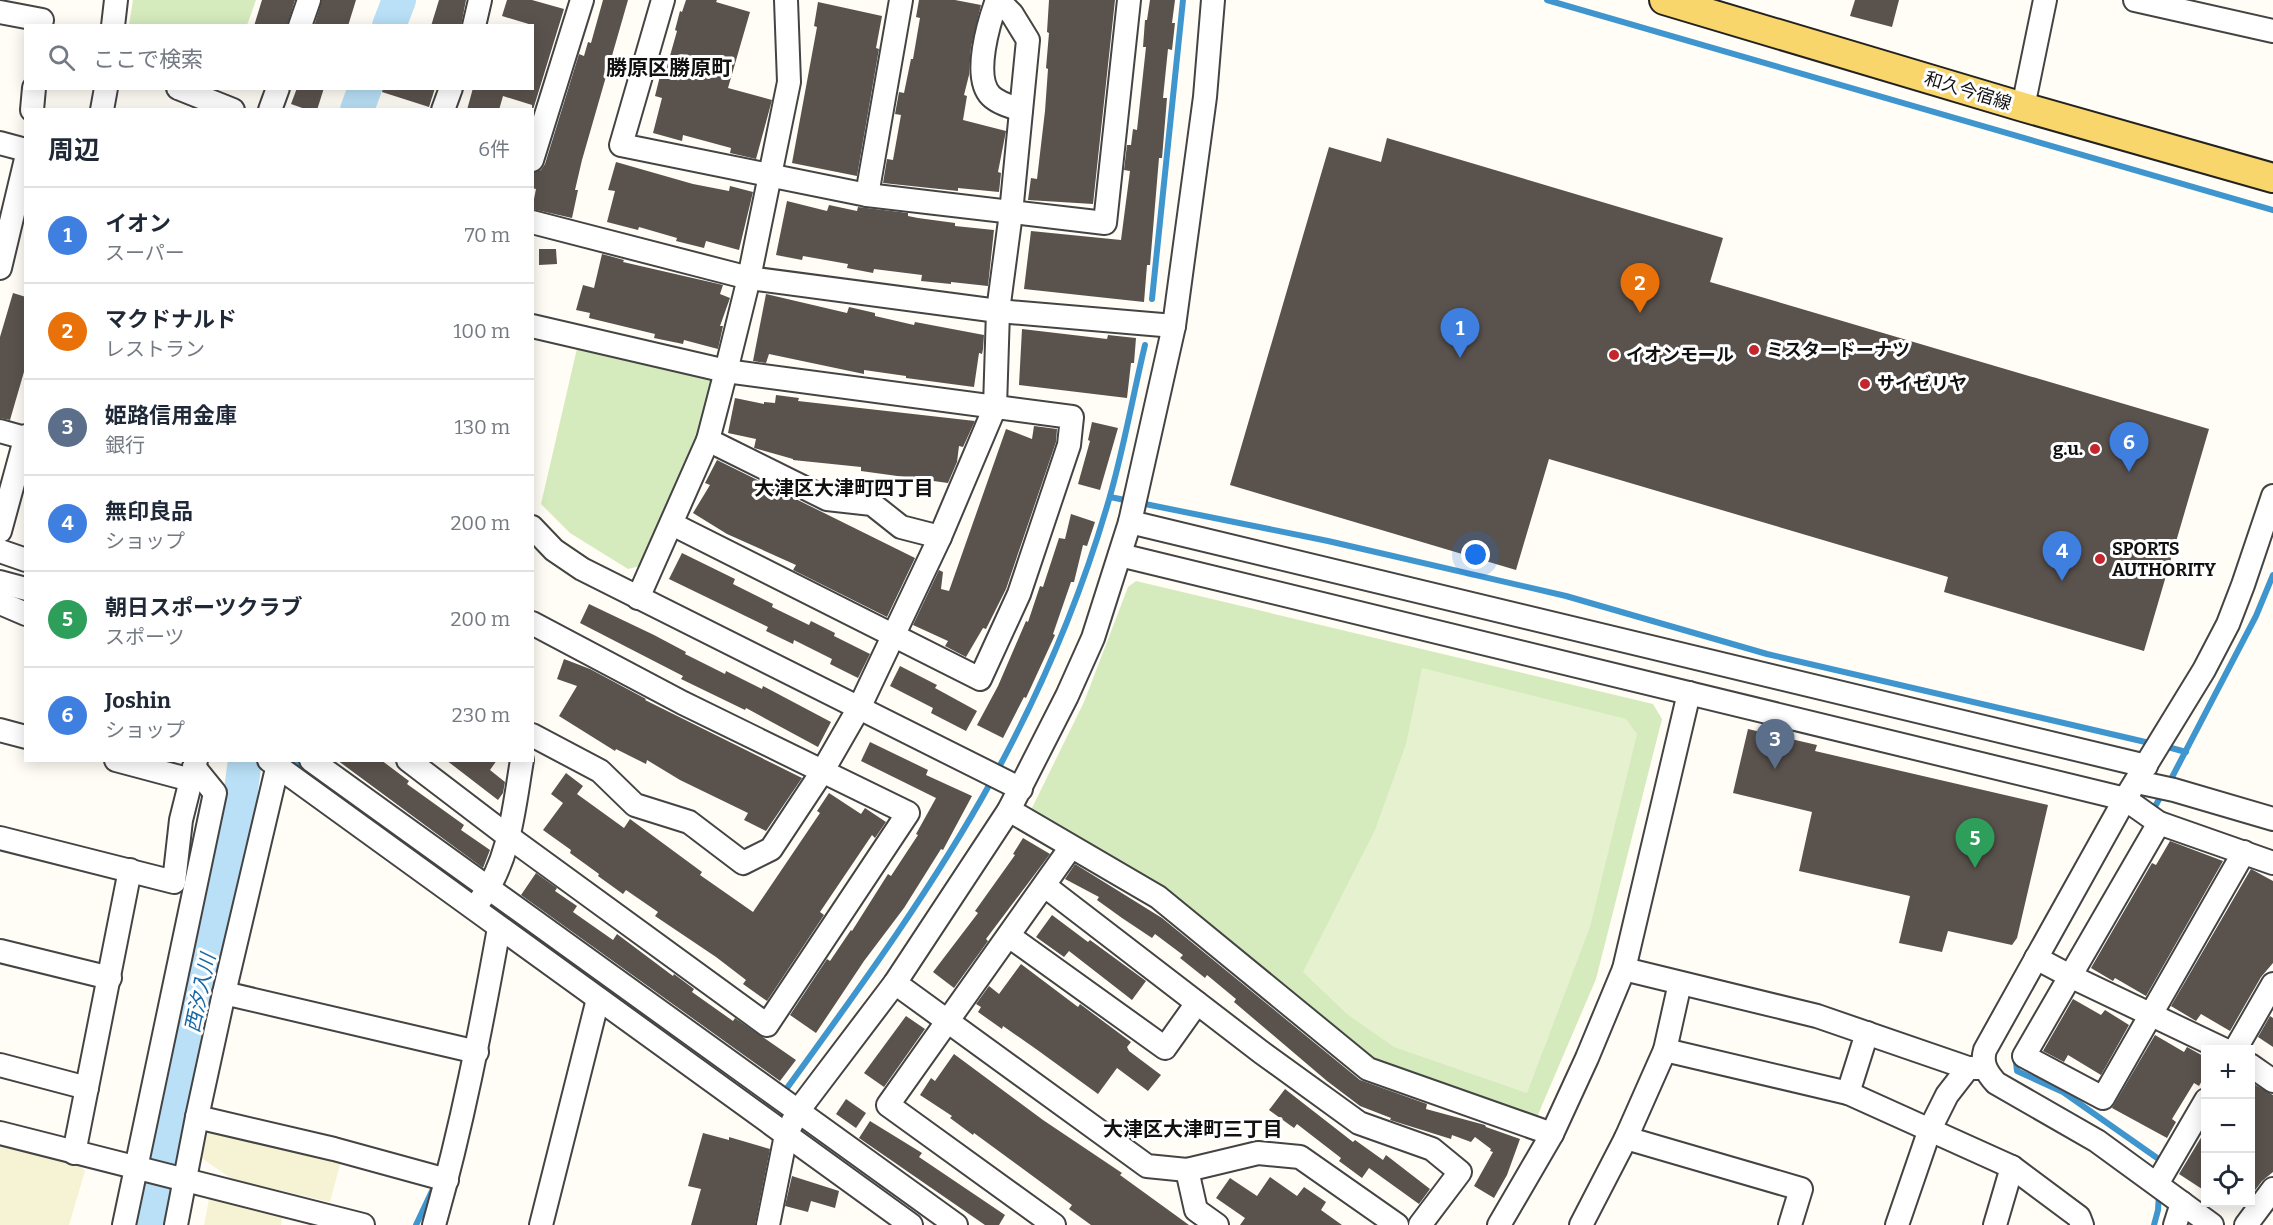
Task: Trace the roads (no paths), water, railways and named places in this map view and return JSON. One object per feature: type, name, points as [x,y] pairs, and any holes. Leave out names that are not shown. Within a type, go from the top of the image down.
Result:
[{"type":"main road","name":"和久今宿線","points":[[1664,0],[2273,178]]},
{"type":"street","points":[[113,24],[116,0]]},
{"type":"street","points":[[301,24],[309,0]]},
{"type":"street","points":[[474,24],[480,0]]},
{"type":"street","points":[[534,154],[582,0]]},
{"type":"street","points":[[663,0],[621,145],[867,195],[1105,223],[1129,0]]},
{"type":"street","points":[[638,598],[708,440],[726,371],[749,278],[789,82],[786,0]]},
{"type":"street","points":[[867,195],[901,0]]},
{"type":"street","points":[[534,736],[600,771],[635,805],[689,822],[743,863],[771,849],[822,772],[860,706],[940,537],[994,407],[998,311],[1011,213],[1028,40],[1012,14],[998,0],[990,20],[982,81],[991,96],[1021,110]]},
{"type":"street","points":[[768,1225],[786,1135],[798,1111],[895,983],[1009,810],[1093,638],[1130,522],[1174,326],[1205,97],[1213,0]]},
{"type":"street","points":[[2024,107],[2045,0]]},
{"type":"street","points":[[2135,0],[2273,31]]},
{"type":"street","points":[[0,12],[43,15]]},
{"type":"street","points":[[32,108],[34,90]]},
{"type":"street","points":[[102,108],[106,90]]},
{"type":"street","points":[[271,108],[277,90]]},
{"type":"street","points":[[444,108],[450,90]]},
{"type":"street","points":[[179,96],[225,108]]},
{"type":"street","points":[[0,143],[24,149]]},
{"type":"street","points":[[0,268],[3,240],[24,166]]},
{"type":"street","points":[[534,223],[749,278],[998,311],[1174,326]]},
{"type":"street","points":[[534,326],[726,371],[1072,417],[1069,445],[1020,594],[980,679],[672,524]]},
{"type":"street","points":[[0,431],[24,437]]},
{"type":"street","points":[[708,440],[827,499],[872,504],[902,527],[940,537]]},
{"type":"street","points":[[0,531],[24,441]]},
{"type":"street","points":[[1897,1225],[1930,1129],[1947,1095],[1983,1060],[1985,1050],[2036,958],[2204,670],[2228,624],[2273,496]]},
{"type":"street","points":[[1130,522],[2136,783],[2159,823],[2273,863]]},
{"type":"street","points":[[534,529],[554,550],[582,569],[860,706],[1021,789]]},
{"type":"street","points":[[0,551],[24,559]]},
{"type":"street","points":[[1120,555],[1689,693],[2174,790],[2273,819]]},
{"type":"street","points":[[0,582],[24,588]]},
{"type":"street","points":[[0,603],[24,613]]},
{"type":"street","points":[[411,762],[509,837],[767,1025],[908,813],[683,703],[534,624]]},
{"type":"street","points":[[1499,1225],[1552,1134],[1624,969],[1689,693]]},
{"type":"street","points":[[0,730],[24,736]]},
{"type":"street","points":[[124,1225],[215,793],[194,769],[133,762]]},
{"type":"street","points":[[314,762],[956,1225]]},
{"type":"street","points":[[473,910],[489,888],[509,837],[522,762]]},
{"type":"street","points":[[176,1225],[197,1117],[275,763],[473,910],[911,1225]]},
{"type":"street","points":[[0,838],[174,882],[181,820],[194,769]]},
{"type":"street","points":[[1009,810],[1158,897],[1368,1069],[1552,1134]]},
{"type":"street","points":[[2159,823],[2024,1056],[2103,1098],[2244,852]]},
{"type":"street","points":[[1054,1225],[888,1104],[1071,847]]},
{"type":"street","points":[[75,1153],[130,870]]},
{"type":"street","points":[[1045,886],[1197,1003],[1359,1123],[1432,1149],[1460,1172],[1420,1225]]},
{"type":"street","points":[[434,1225],[477,1052],[499,928]]},
{"type":"street","points":[[1009,936],[1165,1048],[1197,1003]]},
{"type":"street","points":[[0,951],[110,978]]},
{"type":"street","points":[[2036,958],[2214,1045]]},
{"type":"street","points":[[1624,969],[1817,1016],[1976,1068],[1996,1083],[2088,1136],[2212,1225]]},
{"type":"street","points":[[895,983],[1147,1166],[1187,1170],[1258,1153],[1300,1157],[1397,1225]]},
{"type":"street","points":[[1581,1225],[1626,1138],[1665,1050],[1680,983]]},
{"type":"street","points":[[2238,1045],[2273,984]]},
{"type":"street","points":[[224,993],[477,1052]]},
{"type":"street","points":[[541,1225],[598,999]]},
{"type":"street","points":[[1848,1093],[1867,1034]]},
{"type":"street","points":[[1665,1050],[1848,1093],[2012,1167],[2079,1216],[2082,1225]]},
{"type":"street","points":[[0,1065],[87,1088]]},
{"type":"street","points":[[2255,1068],[2273,1081]]},
{"type":"street","points":[[2157,1184],[2201,1107]]},
{"type":"street","points":[[197,1117],[334,1149],[447,1180]]},
{"type":"street","points":[[0,1133],[186,1179],[323,1220],[363,1225]]},
{"type":"street","points":[[1626,1138],[1801,1189],[1790,1225]]},
{"type":"street","points":[[1995,1225],[2012,1167]]},
{"type":"street","points":[[1187,1170],[1196,1210],[1217,1225]]},
{"type":"street","points":[[2246,1225],[2273,1189]]},
{"type":"street","points":[[2175,1225],[2182,1203]]},
{"type":"waterway","name":"西汐入川","points":[[390,24],[399,0]]},
{"type":"waterway","points":[[1152,299],[1183,0]]},
{"type":"waterway","points":[[1547,0],[2273,210]]},
{"type":"waterway","name":"西汐入川","points":[[358,108],[364,90]]},
{"type":"waterway","points":[[997,771],[1031,705],[1088,567],[1115,477],[1145,345]]},
{"type":"waterway","points":[[1110,497],[1130,501]]},
{"type":"waterway","points":[[1140,503],[1328,541],[1566,596],[1767,654],[2154,744]]},
{"type":"waterway","points":[[2169,783],[2256,616],[2273,575]]},
{"type":"waterway","points":[[2164,746],[2186,752]]},
{"type":"waterway","name":"西汐入川","points":[[149,1225],[235,835],[245,762]]},
{"type":"waterway","points":[[296,762],[310,772]]},
{"type":"waterway","points":[[782,1095],[918,902],[992,780]]},
{"type":"waterway","points":[[2152,812],[2163,792]]},
{"type":"waterway","points":[[2015,1055],[2017,1071],[2063,1092],[2160,1160],[2160,1166]]},
{"type":"waterway","points":[[416,1225],[432,1191]]},
{"type":"waterway","points":[[2154,1225],[2159,1194]]},
{"type":"place","name":"マクドナルド","points":[[1640,313]]},
{"type":"place","name":"ミスタードーナツ","points":[[1754,350]]},
{"type":"place","name":"イオンモール","points":[[1614,355]]},
{"type":"place","name":"イオン","points":[[1460,358]]},
{"type":"place","name":"サイゼリヤ","points":[[1865,384]]},
{"type":"place","name":"g.u.","points":[[2095,449]]},
{"type":"place","name":"Joshin","points":[[2129,472]]},
{"type":"place","name":"SPORTS AUTHORITY","points":[[2100,559]]},
{"type":"place","name":"無印良品","points":[[2062,581]]},
{"type":"place","name":"姫路信用金庫","points":[[1775,769]]},
{"type":"place","name":"朝日スポーツクラブ","points":[[1975,868]]},
{"type":"district","name":"勝原区勝原町","points":[[669,68]]},
{"type":"district","name":"大津区大津町四丁目","points":[[844,488]]},
{"type":"district","name":"大津区大津町三丁目","points":[[1193,1129]]}]
